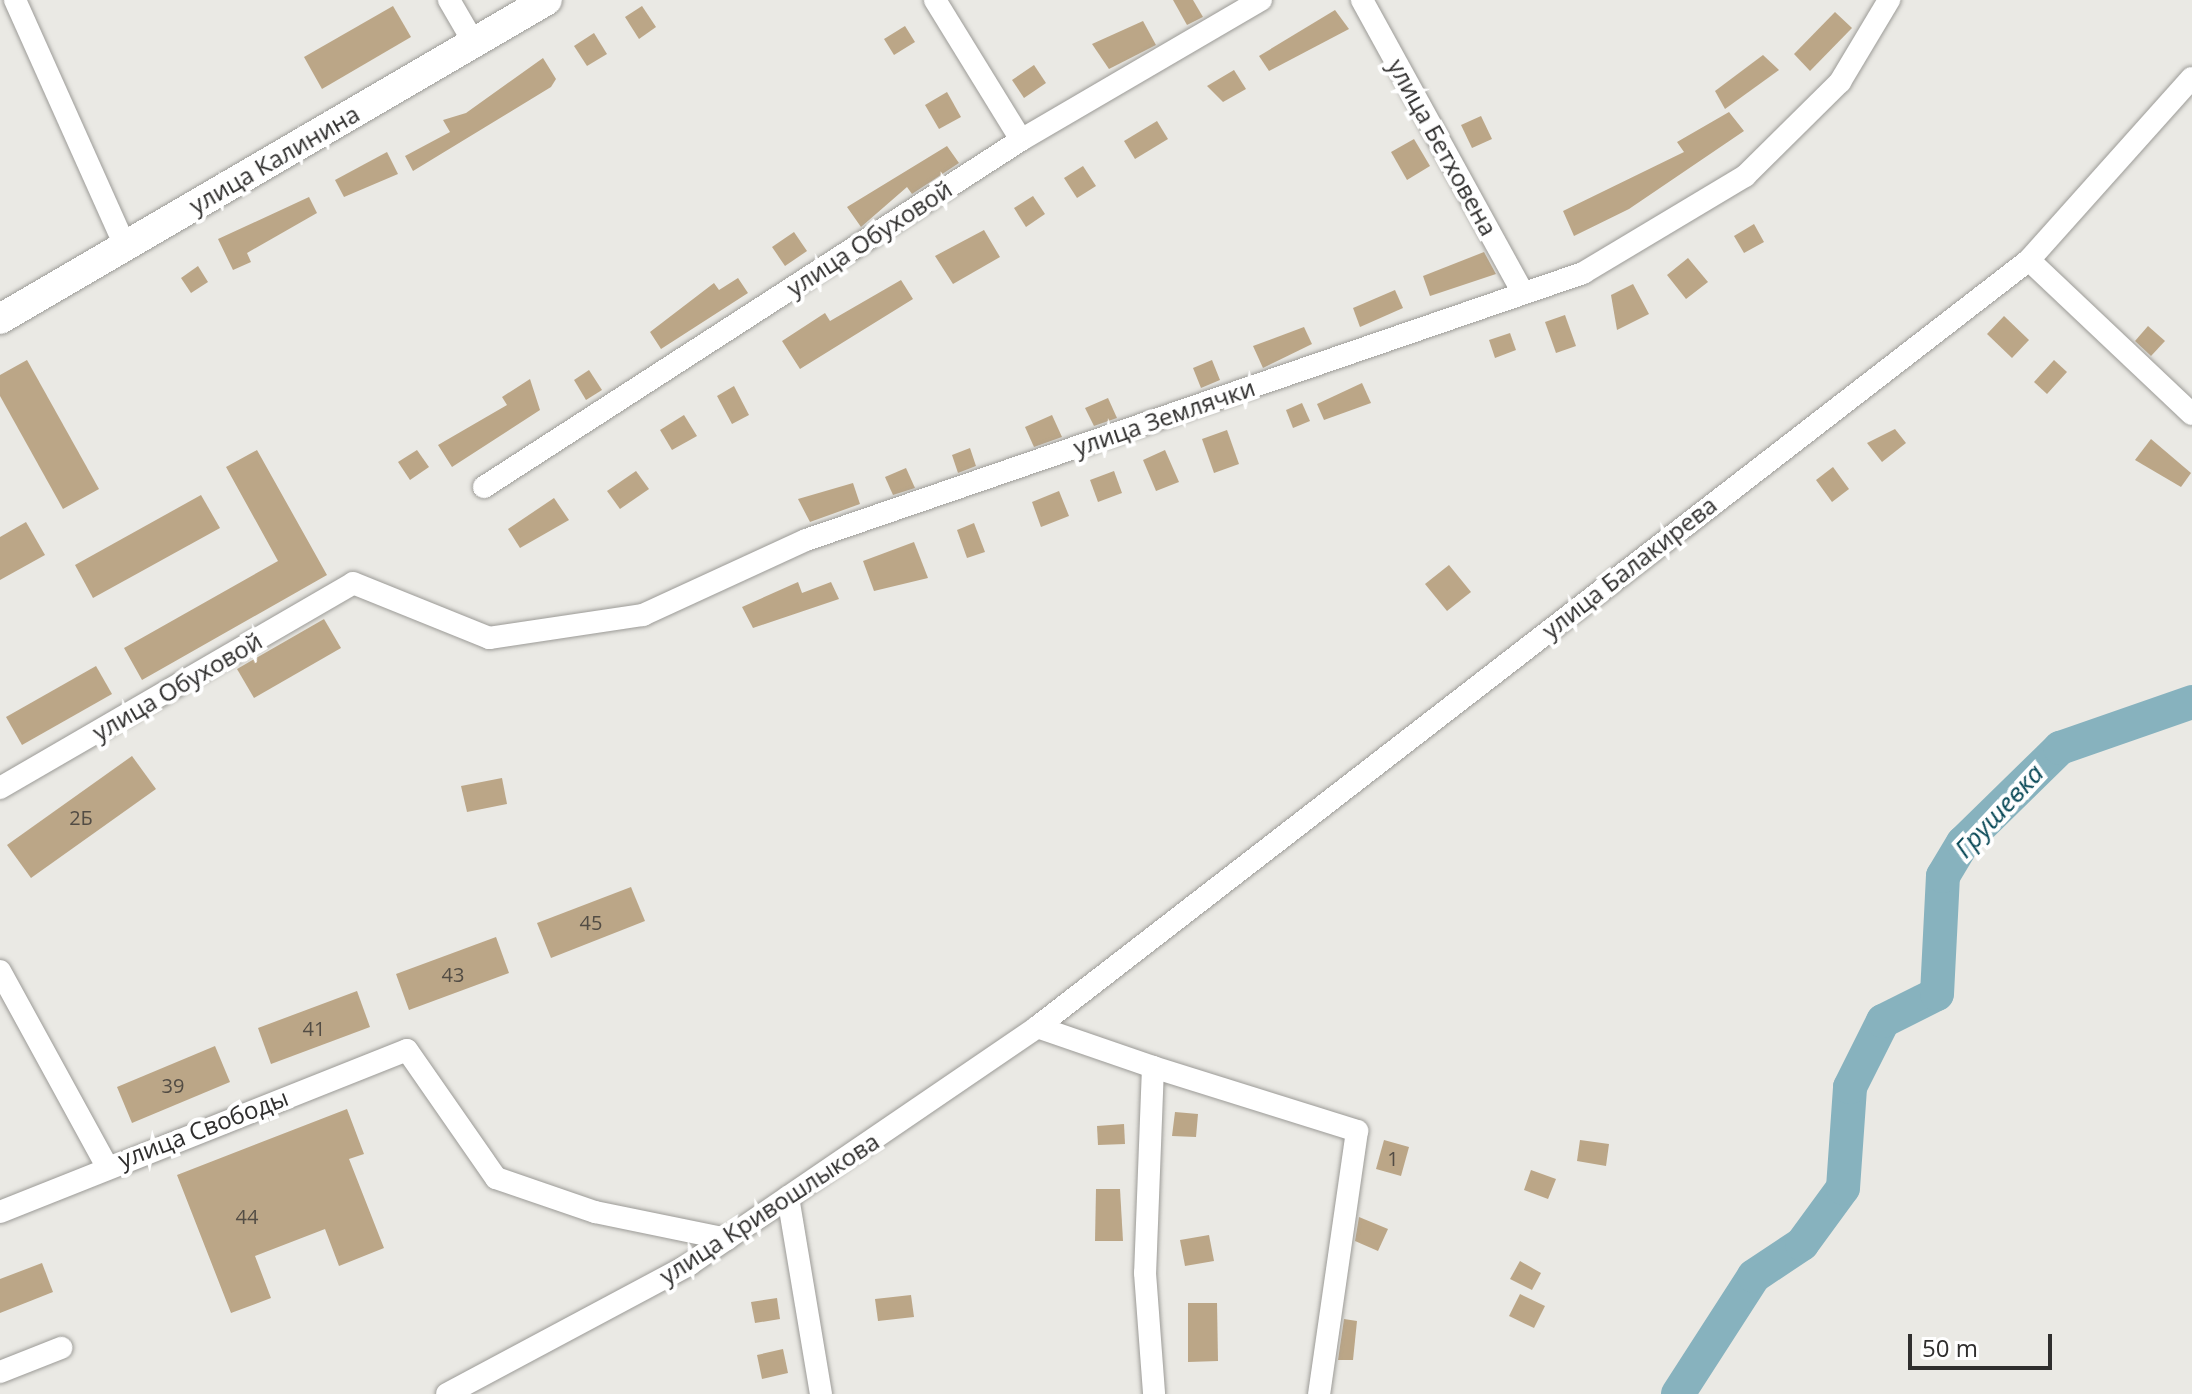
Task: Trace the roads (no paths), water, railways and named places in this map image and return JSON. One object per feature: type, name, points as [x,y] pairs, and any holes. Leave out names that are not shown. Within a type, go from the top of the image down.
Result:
[{"type":"street","points":[[15,0],[125,246]]},
{"type":"street","points":[[449,0],[474,43]]},
{"type":"street","name":"улица Калинина","points":[[0,319],[547,0]]},
{"type":"street","points":[[935,0],[1021,140]]},
{"type":"street","name":"улица Обуховой","points":[[484,487],[1021,140],[1261,0]]},
{"type":"street","name":"улица Бетховена","points":[[1362,0],[1523,293]]},
{"type":"street","name":"улица Землячки","points":[[353,583],[489,638],[643,615],[806,540],[1583,273],[1745,176],[1840,82],[1889,0]]},
{"type":"street","name":"улица Балакирева","points":[[1037,1027],[2029,260],[2192,78]]},
{"type":"street","points":[[2029,260],[2192,414]]},
{"type":"street","name":"улица Обуховой","points":[[0,788],[353,583]]},
{"type":"street","points":[[0,971],[106,1165]]},
{"type":"street","points":[[1037,1027],[1357,1131],[1319,1394]]},
{"type":"street","name":"улица Кривошлыкова","points":[[447,1394],[727,1239],[1037,1027]]},
{"type":"street","name":"улица Свободы","points":[[0,1212],[106,1165],[407,1050],[496,1178],[595,1212],[727,1239]]},
{"type":"street","points":[[1153,1067],[1145,1273],[1154,1394]]},
{"type":"street","points":[[788,1197],[821,1394]]},
{"type":"street","points":[[0,1372],[61,1348]]},
{"type":"waterway","name":"Грушевка","points":[[1678,1394],[1754,1276],[1802,1244],[1843,1188],[1850,1087],[1883,1021],[1937,994],[1943,876],[1963,843],[2060,748],[2192,702]]}]
